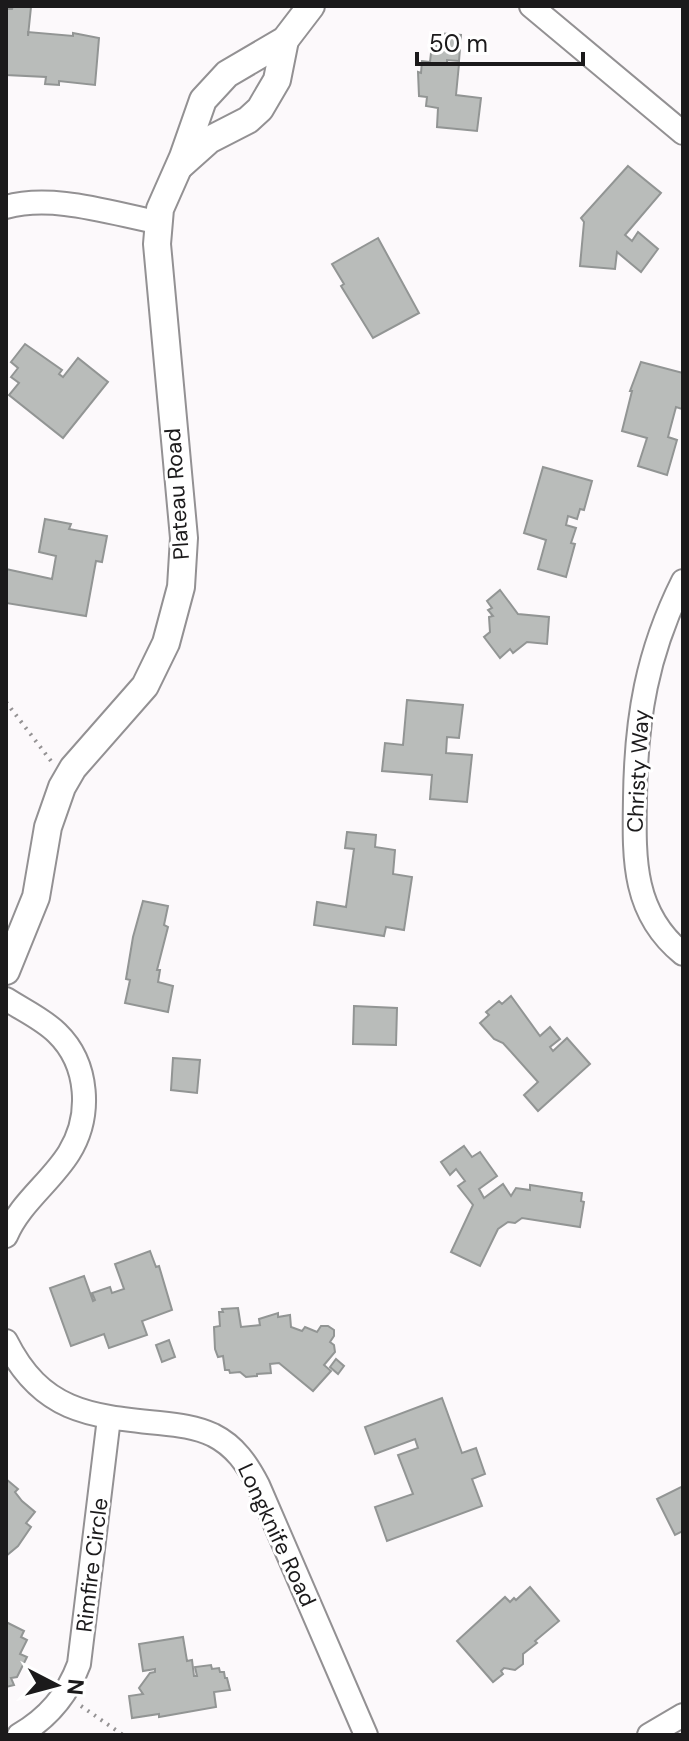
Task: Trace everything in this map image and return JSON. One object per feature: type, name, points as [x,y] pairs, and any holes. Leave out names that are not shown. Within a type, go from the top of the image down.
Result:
[{"type":"street","name":"Plateau Road","points":[[6,971],[36,897],[48,827],[62,787],[73,768],[145,686],[166,643],[181,587],[184,538],[159,281],[157,222],[166,191],[178,168],[195,118],[209,93],[227,74],[258,59],[285,40],[311,6]]},
{"type":"street","points":[[531,6],[683,133]]},
{"type":"street","name":"Plateau Road","points":[[178,168],[209,140],[248,120],[260,109],[277,80],[285,40]]},
{"type":"street","points":[[6,207],[19,203],[63,205],[157,222]]},
{"type":"street","name":"Christy Way","points":[[683,581],[663,624],[643,691],[636,757],[634,851],[637,879],[651,917],[683,954]]},
{"type":"street","points":[[6,999],[46,1023],[70,1048],[83,1083],[85,1102],[82,1121],[69,1153],[23,1208],[6,1236]]},
{"type":"street","name":"Longknife Road","points":[[7,1346],[35,1385],[49,1396],[83,1413],[198,1429],[214,1435],[239,1455],[258,1485],[366,1735]]},
{"type":"street","name":"Rimfire Circle","points":[[19,1735],[47,1715],[61,1699],[79,1664],[109,1418]]},
{"type":"street","points":[[649,1735],[683,1715]]},
{"type":"path","points":[[6,702],[53,763]]},
{"type":"path","points":[[75,1703],[123,1735]]},
{"type":"building","points":[[13,6],[31,7],[28,32],[73,36],[73,33],[99,38],[95,85],[59,81],[59,85],[45,84],[46,77],[6,75],[6,9]]},
{"type":"building","points":[[437,33],[461,35],[459,61],[447,60],[447,63],[459,64],[456,95],[481,98],[477,131],[437,127],[438,108],[426,106],[427,97],[419,96],[418,72],[421,73],[422,61],[430,62],[431,53],[435,53]]},
{"type":"building","points":[[628,166],[661,193],[625,235],[632,241],[638,232],[658,249],[641,272],[617,252],[615,269],[580,266],[584,222],[581,218]]},
{"type":"building","points":[[378,238],[419,313],[373,338],[341,286],[344,284],[332,264]]},
{"type":"building","points":[[25,344],[62,370],[59,374],[63,377],[78,358],[108,382],[63,438],[9,395],[19,383],[11,377],[18,368],[11,362]]},
{"type":"building","points":[[641,362],[683,373],[682,409],[676,407],[668,437],[677,440],[667,475],[638,466],[647,438],[622,431],[630,391]]},
{"type":"building","points":[[543,467],[592,481],[584,510],[580,509],[577,519],[568,516],[566,525],[576,528],[566,577],[538,569],[546,540],[524,533]]},
{"type":"building","points":[[45,519],[71,524],[69,529],[107,536],[102,562],[96,561],[86,616],[6,603],[6,569],[52,579],[56,556],[39,552]]},
{"type":"building","points":[[500,590],[518,614],[549,617],[547,644],[527,642],[513,653],[510,649],[500,658],[484,637],[490,632],[489,617],[493,616],[488,610],[492,608],[487,601]]},
{"type":"building","points":[[407,700],[463,705],[459,738],[447,737],[446,753],[472,755],[467,802],[430,799],[432,775],[382,771],[385,743],[403,745]]},
{"type":"building","points":[[347,832],[376,835],[375,847],[395,850],[393,874],[412,877],[404,930],[386,927],[384,936],[314,925],[317,902],[346,907],[354,849],[345,848]]},
{"type":"building","points":[[143,901],[168,906],[164,925],[168,927],[157,970],[160,970],[158,982],[173,986],[168,1012],[125,1003],[133,937]]},
{"type":"building","points":[[511,996],[540,1036],[550,1027],[560,1039],[550,1047],[553,1051],[567,1038],[590,1064],[538,1111],[524,1095],[538,1082],[480,1023],[489,1015],[486,1012]]},
{"type":"building","points":[[354,1006],[397,1008],[396,1045],[353,1044]]},
{"type":"building","points":[[173,1058],[200,1060],[197,1093],[171,1090]]},
{"type":"building","points":[[464,1146],[472,1157],[480,1152],[497,1176],[479,1189],[484,1198],[503,1184],[511,1196],[516,1188],[530,1190],[530,1185],[582,1193],[581,1201],[584,1202],[580,1227],[522,1218],[498,1229],[480,1266],[451,1252],[473,1205],[458,1186],[465,1181],[456,1169],[450,1175],[441,1162]]},
{"type":"building","points":[[150,1251],[156,1267],[159,1266],[172,1310],[142,1321],[147,1335],[109,1348],[104,1334],[71,1346],[50,1288],[84,1276],[93,1301],[92,1293],[110,1287],[112,1293],[124,1289],[115,1264]]},
{"type":"building","points":[[238,1308],[241,1327],[260,1325],[259,1319],[278,1313],[278,1317],[290,1315],[291,1327],[302,1331],[305,1327],[317,1332],[321,1326],[334,1330],[330,1342],[335,1352],[324,1365],[331,1371],[313,1391],[279,1363],[270,1364],[271,1373],[257,1376],[246,1377],[240,1372],[225,1370],[223,1356],[218,1357],[215,1349],[214,1327],[220,1326],[219,1312],[223,1312],[222,1309]]},
{"type":"building","points":[[169,1340],[175,1357],[162,1362],[156,1345]]},
{"type":"building","points":[[336,1359],[344,1366],[338,1374],[330,1367]]},
{"type":"building","points":[[442,1398],[462,1453],[476,1448],[485,1474],[472,1479],[482,1506],[387,1541],[375,1507],[413,1494],[398,1455],[418,1448],[415,1439],[375,1454],[365,1427]]},
{"type":"building","points":[[6,1479],[18,1489],[15,1492],[22,1501],[35,1512],[26,1523],[31,1527],[18,1546],[6,1556]]},
{"type":"building","points":[[683,1486],[683,1531],[675,1535],[657,1499]]},
{"type":"building","points":[[530,1587],[559,1621],[523,1654],[523,1664],[515,1670],[504,1668],[501,1671],[503,1674],[493,1682],[457,1641],[505,1597],[510,1602],[514,1598],[516,1600]]},
{"type":"building","points":[[6,1622],[24,1631],[21,1637],[27,1640],[20,1654],[27,1657],[17,1677],[11,1678],[14,1685],[6,1687]]},
{"type":"building","points":[[183,1637],[187,1661],[192,1660],[194,1676],[197,1676],[195,1667],[211,1665],[212,1669],[219,1668],[227,1678],[230,1690],[214,1692],[216,1707],[159,1717],[159,1714],[132,1718],[129,1696],[143,1694],[139,1688],[150,1673],[155,1672],[155,1669],[143,1671],[139,1644]]}]
